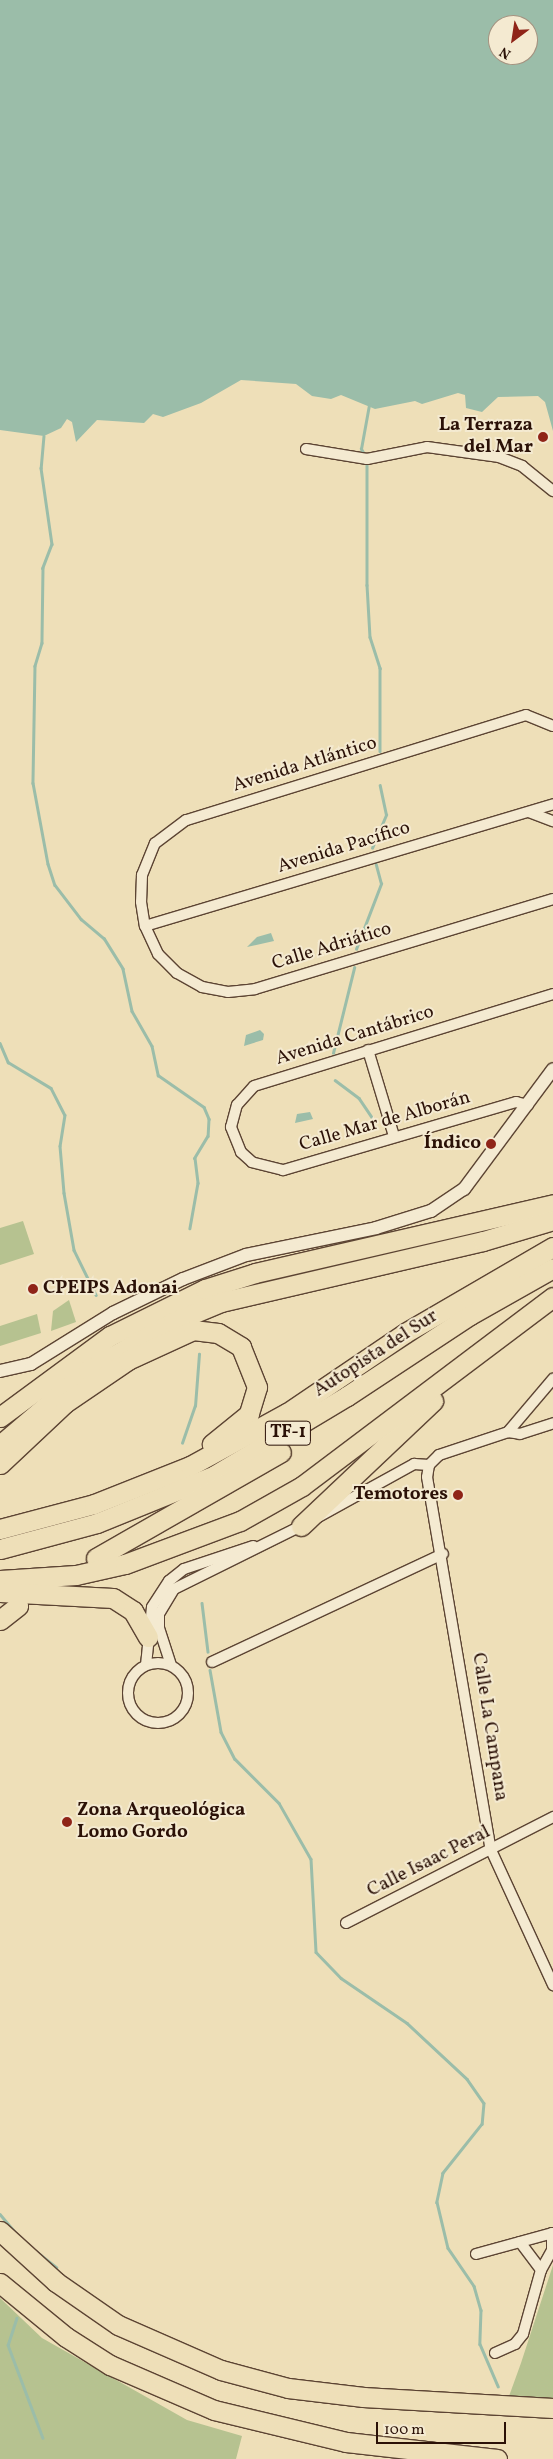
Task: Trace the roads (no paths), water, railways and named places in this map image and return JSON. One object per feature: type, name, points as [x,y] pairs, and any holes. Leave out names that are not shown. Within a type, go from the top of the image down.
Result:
[{"type":"highway","points":[[0,1417],[110,1336],[205,1289],[255,1273],[553,1204]]},
{"type":"highway","points":[[0,1445],[88,1370],[173,1322],[221,1302],[483,1241],[553,1220]]},
{"type":"highway","name":"Autopista del Sur","points":[[0,1529],[94,1504],[190,1466],[288,1413],[413,1328],[553,1247]]},
{"type":"highway","name":"Autopista del Sur","points":[[0,1548],[97,1523],[215,1475],[347,1396],[470,1315],[553,1268]]},
{"type":"highway","points":[[0,1580],[76,1575],[125,1564],[240,1521],[302,1486],[553,1297]]},
{"type":"highway","points":[[301,1526],[516,1323]]},
{"type":"highway","points":[[0,1464],[65,1403],[128,1360],[193,1330],[218,1333],[241,1347],[257,1387],[249,1414],[190,1466]]},
{"type":"highway","points":[[96,1558],[236,1482],[321,1424],[347,1396]]},
{"type":"highway","points":[[0,1592],[113,1598],[133,1611],[148,1637]]},
{"type":"highway","points":[[0,1620],[18,1606]]},
{"type":"highway","points":[[0,2230],[56,2282],[118,2325],[222,2370],[288,2388],[363,2397],[553,2408]]},
{"type":"highway","points":[[0,2283],[66,2337],[110,2365],[214,2410],[346,2442],[497,2459]]},
{"type":"street","points":[[306,449],[367,459],[427,447],[499,456],[522,466],[553,491]]},
{"type":"street","name":"Avenida Atlántico","points":[[145,926],[142,875],[155,842],[186,820],[526,715],[553,726]]},
{"type":"street","points":[[529,812],[552,821],[553,805]]},
{"type":"street","name":"Avenida Pacífico","points":[[145,926],[553,805]]},
{"type":"street","name":"Calle Adriático","points":[[145,926],[158,954],[177,973],[202,987],[240,992],[553,899]]},
{"type":"street","name":"Avenida Cantábrico","points":[[252,1162],[241,1152],[231,1127],[232,1114],[244,1094],[254,1086],[553,994]]},
{"type":"street","points":[[368,1050],[394,1136]]},
{"type":"street","points":[[2,1373],[31,1364],[114,1313],[182,1279],[246,1255],[376,1228],[431,1211],[464,1189],[553,1069]]},
{"type":"street","name":"Calle Mar de Alborán","points":[[252,1162],[282,1170],[516,1102],[528,1104]]},
{"type":"street","points":[[508,1432],[553,1379]]},
{"type":"street","points":[[259,1545],[230,1563],[190,1578],[165,1601],[158,1629],[171,1665],[188,1686],[188,1700],[177,1716],[158,1724],[134,1711],[128,1699],[131,1679],[146,1665],[152,1607],[169,1580],[184,1569],[259,1545],[301,1526],[414,1464],[429,1464],[439,1455],[508,1432],[520,1434],[553,1423]]},
{"type":"street","name":"Calle La Campana","points":[[429,1464],[426,1477],[443,1554],[491,1850],[553,1985]]},
{"type":"street","points":[[212,1662],[443,1554]]},
{"type":"street","points":[[146,1665],[171,1665]]},
{"type":"street","name":"Calle Isaac Peral","points":[[346,1924],[553,1817]]},
{"type":"street","points":[[476,2254],[553,2233],[552,2250],[541,2270],[523,2334],[515,2344],[495,2353]]},
{"type":"street","points":[[520,2242],[541,2270]]},
{"type":"waterway","points":[[365,456],[361,449],[369,405]]},
{"type":"waterway","points":[[44,436],[41,468],[52,544],[43,568],[42,643],[35,666],[33,783],[48,864],[55,885],[81,919],[104,938],[123,969],[132,1011],[152,1046],[158,1075],[204,1107],[209,1119],[208,1136],[195,1158],[198,1183],[190,1228]]},
{"type":"waterway","points":[[367,461],[367,585],[370,637],[380,668],[380,751]]},
{"type":"waterway","points":[[372,848],[386,815],[380,786]]},
{"type":"waterway","points":[[356,949],[381,884],[376,865]]},
{"type":"waterway","points":[[333,1053],[354,968]]},
{"type":"waterway","points":[[0,1043],[8,1062],[51,1088],[65,1115],[60,1146],[64,1193],[74,1250],[96,1295]]},
{"type":"waterway","points":[[335,1080],[359,1098],[375,1122]]},
{"type":"waterway","points":[[182,1443],[195,1406],[199,1354]]},
{"type":"waterway","points":[[202,1603],[208,1652]]},
{"type":"waterway","points":[[210,1670],[221,1732],[235,1759],[279,1803],[311,1859],[316,1952],[341,1978],[407,2023],[467,2079],[484,2103],[482,2124],[443,2173],[437,2202],[448,2248],[474,2286],[481,2310],[480,2344],[498,2386]]},
{"type":"waterway","points":[[0,2214],[17,2234]]},
{"type":"waterway","points":[[32,2248],[56,2267]]},
{"type":"waterway","points":[[17,2318],[8,2345],[43,2438]]},
{"type":"place","name":"La Terraza del Mar","points":[[543,437]]},
{"type":"place","name":"Índico","points":[[491,1144]]},
{"type":"place","name":"CPEIPS Adonai","points":[[33,1289]]},
{"type":"place","name":"Temotores","points":[[458,1495]]},
{"type":"place","name":"Zona Arqueológica Lomo Gordo","points":[[67,1822]]}]
